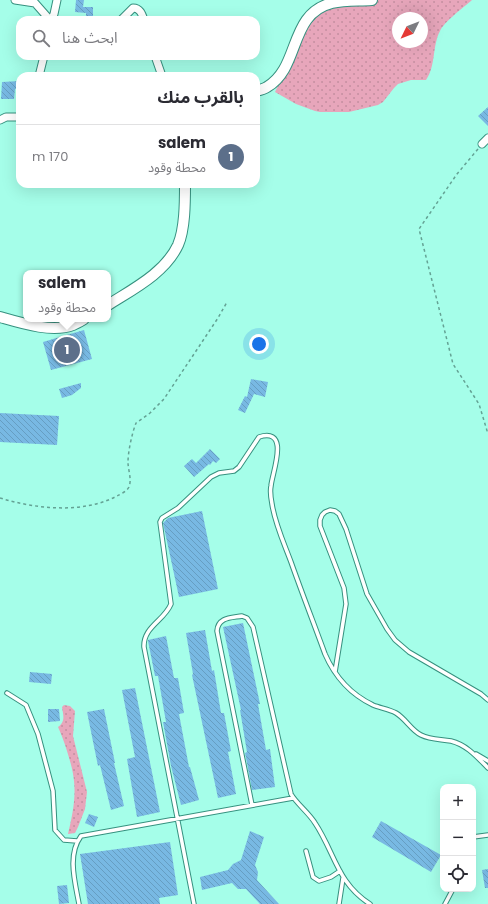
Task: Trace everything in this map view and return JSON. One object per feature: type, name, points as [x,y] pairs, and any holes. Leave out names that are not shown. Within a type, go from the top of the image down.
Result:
[{"type":"street","points":[[15,0],[35,3],[46,16]]},
{"type":"street","points":[[53,16],[57,0]]},
{"type":"street","points":[[260,89],[268,86],[280,75],[291,54],[305,20],[315,11],[331,3],[372,0]]},
{"type":"street","points":[[125,16],[133,8],[140,11],[142,16]]},
{"type":"street","points":[[40,72],[43,60]]},
{"type":"street","points":[[157,60],[161,72]]},
{"type":"street","points":[[0,120],[6,117],[16,117]]},
{"type":"street","points":[[482,144],[488,138]]},
{"type":"street","points":[[111,303],[148,279],[161,268],[175,250],[182,228],[185,188]]},
{"type":"street","points":[[0,317],[31,325],[54,327],[73,325],[78,322]]},
{"type":"lane","points":[[194,904],[143,641],[146,634],[168,610],[171,604],[160,522],[162,518],[178,508],[211,477],[219,473],[234,471],[240,467],[259,437],[265,435],[272,437],[276,443],[278,450],[277,460],[270,485],[272,504],[279,530],[322,647],[330,664],[343,684],[352,692],[374,706],[396,713],[413,730],[421,735],[430,739],[452,741],[488,761]]},
{"type":"lane","points":[[335,672],[346,604],[344,588],[320,526],[322,515],[330,510],[339,514],[346,528],[367,594],[395,640],[409,652],[488,700]]},
{"type":"lane","points":[[252,805],[217,631],[222,620],[242,616],[247,618],[253,627],[293,798],[304,808],[316,824],[343,878],[350,888],[359,897],[370,904]]},
{"type":"lane","points":[[8,693],[26,705],[38,734],[53,791],[55,830],[64,840],[78,841]]},
{"type":"lane","points":[[473,753],[488,768]]},
{"type":"lane","points":[[79,904],[73,871],[76,847],[82,836],[293,798]]},
{"type":"lane","points":[[476,836],[488,834]]},
{"type":"lane","points":[[306,851],[312,877],[319,881],[340,871]]},
{"type":"lane","points":[[339,904],[343,878]]},
{"type":"lane","points":[[445,904],[451,892]]},
{"type":"path","points":[[482,144],[457,174],[419,229],[453,364],[479,404],[488,434]]},
{"type":"path","points":[[0,498],[16,503],[34,506],[71,508],[90,506],[109,500],[127,490],[130,485],[129,457],[136,423],[150,413],[164,399],[227,302]]},
{"type":"shaded area","points":[[373,0],[472,0],[442,27],[436,43],[431,69],[426,80],[411,80],[398,84],[383,102],[378,105],[349,112],[320,112],[296,104],[275,92],[314,11]]},
{"type":"shaded area","points":[[64,705],[70,706],[75,711],[73,736],[87,792],[85,809],[78,827],[75,833],[68,834],[73,808],[74,788],[70,761],[58,727],[61,725],[63,720],[62,707]]},
{"type":"building","points":[[76,0],[84,0],[83,7],[93,7],[93,16],[86,16],[86,13],[75,12]]},
{"type":"building","points":[[16,81],[14,99],[1,99],[2,82]]},
{"type":"building","points":[[488,107],[488,126],[478,116]]},
{"type":"building","points":[[84,330],[92,359],[51,370],[43,342]]},
{"type":"building","points":[[251,379],[268,382],[265,397],[254,394],[245,413],[238,410],[245,396],[247,397]]},
{"type":"building","points":[[81,383],[81,388],[72,395],[62,398],[59,389]]},
{"type":"building","points":[[0,413],[59,416],[57,445],[0,442]]},
{"type":"building","points":[[210,449],[220,459],[216,463],[213,461],[194,477],[184,466],[192,459],[196,463]]},
{"type":"building","points":[[202,511],[218,589],[179,597],[163,523],[168,518]]},
{"type":"building","points":[[243,623],[260,704],[258,704],[266,750],[270,749],[275,787],[252,790],[245,753],[247,752],[241,710],[223,627]]},
{"type":"building","points":[[205,630],[212,671],[214,670],[221,713],[224,713],[231,751],[228,752],[236,794],[218,798],[192,675],[186,633]]},
{"type":"building","points":[[166,636],[174,678],[178,678],[184,713],[179,714],[189,767],[199,800],[181,805],[171,766],[163,722],[166,722],[158,676],[155,676],[148,641]]},
{"type":"building","points":[[30,672],[52,674],[51,684],[29,682]]},
{"type":"building","points":[[135,688],[160,812],[137,817],[127,759],[135,757],[122,690]]},
{"type":"building","points":[[48,709],[59,709],[60,721],[48,722]]},
{"type":"building","points":[[104,709],[124,806],[111,810],[100,765],[98,766],[87,712]]},
{"type":"building","points":[[89,814],[98,817],[94,827],[85,823]]},
{"type":"building","points":[[381,821],[440,854],[440,857],[431,872],[372,837]]},
{"type":"building","points":[[250,831],[264,837],[255,865],[258,872],[257,880],[279,904],[260,904],[246,889],[238,889],[232,883],[202,890],[200,877],[228,870],[233,864],[241,860]]},
{"type":"building","points":[[170,842],[178,895],[159,898],[160,904],[88,904],[80,854]]},
{"type":"building","points":[[488,869],[488,888],[485,888],[482,870]]},
{"type":"building","points":[[67,885],[69,903],[59,904],[57,886]]},
{"type":"place","name":"salem","points":[[67,350]]}]
